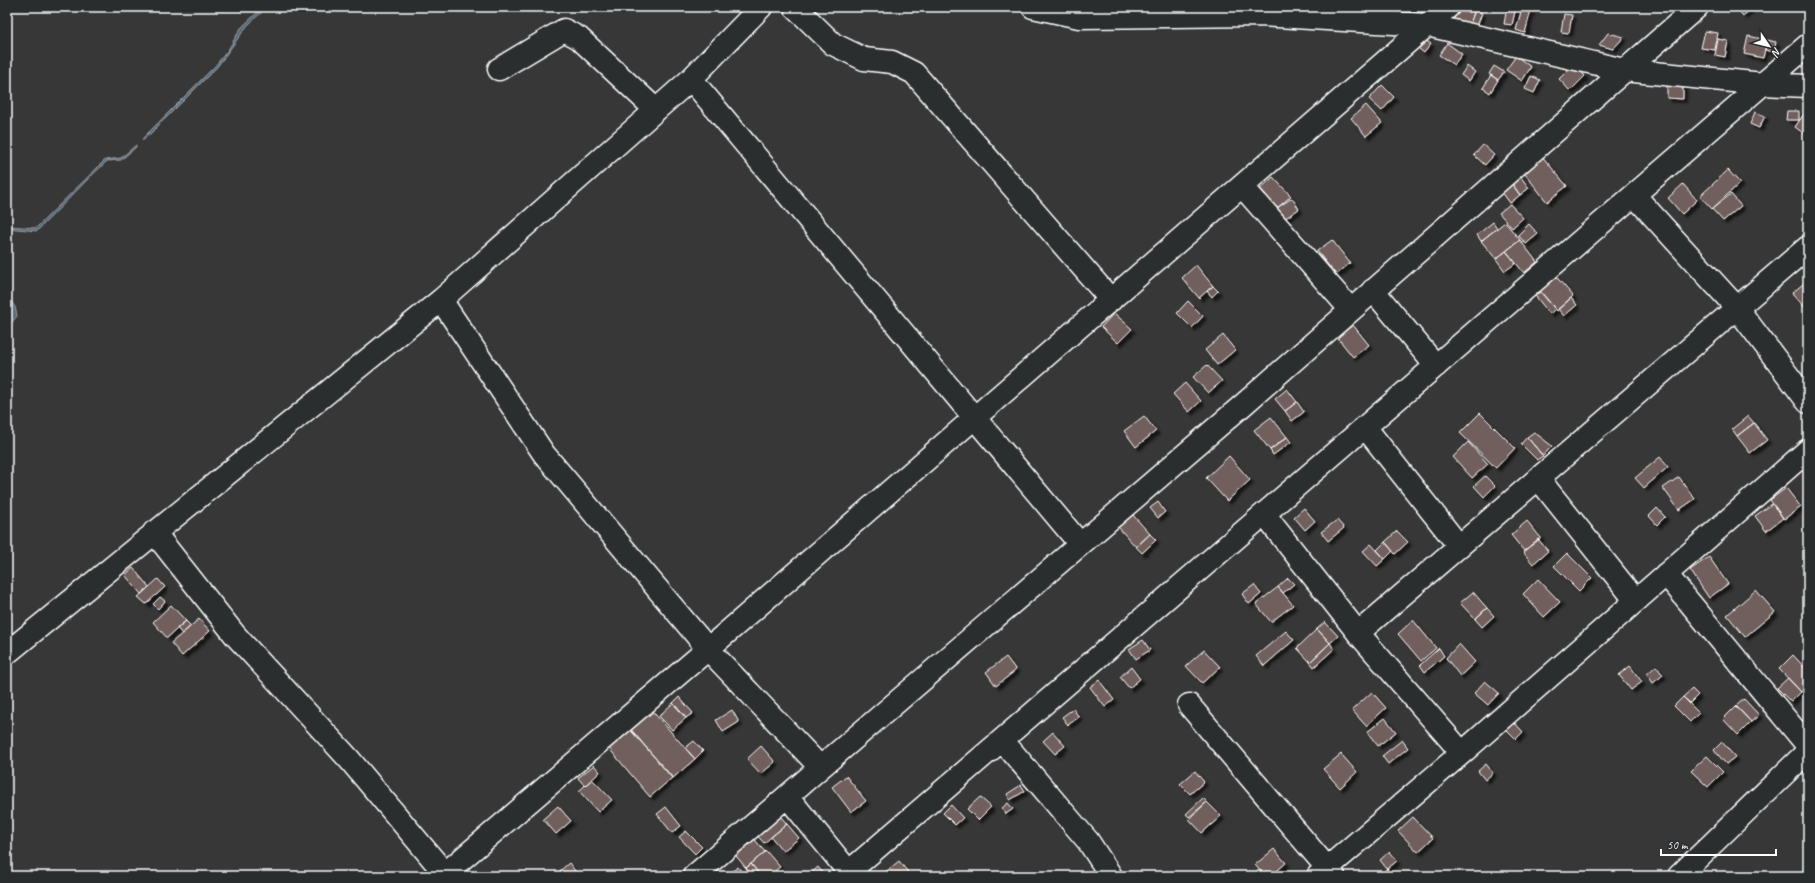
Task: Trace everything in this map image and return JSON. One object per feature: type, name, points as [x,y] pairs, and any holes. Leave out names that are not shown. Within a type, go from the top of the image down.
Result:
[{"type":"street","points":[[7,653],[441,300],[691,79],[761,7]]},
{"type":"street","points":[[795,7],[833,44],[864,59],[892,62],[914,73],[1111,300]]},
{"type":"street","points":[[1033,7],[1079,17],[1261,15],[1427,25],[1624,70],[1763,84],[1808,86]]},
{"type":"street","points":[[154,532],[235,635],[349,759],[445,875],[975,418],[1448,7]]},
{"type":"street","points":[[694,876],[1351,310],[1696,7]]},
{"type":"street","points":[[499,69],[564,30],[579,38],[656,110]]},
{"type":"street","points":[[787,796],[849,875],[1002,740],[1808,45]]},
{"type":"street","points":[[691,79],[1080,544]]},
{"type":"street","points":[[1242,186],[1351,310]]},
{"type":"street","points":[[1634,195],[1737,308],[1808,402]]},
{"type":"street","points":[[1358,633],[1808,247]]},
{"type":"street","points":[[1373,290],[1436,366]]},
{"type":"street","points":[[441,300],[544,454],[708,649],[820,767]]},
{"type":"street","points":[[1365,427],[1459,546]]},
{"type":"street","points":[[1189,705],[1326,873],[1666,574],[1805,459]]},
{"type":"street","points":[[1538,478],[1636,601]]},
{"type":"street","points":[[1264,514],[1358,633],[1462,753]]},
{"type":"street","points":[[1666,574],[1808,746]]},
{"type":"street","points":[[1002,740],[1088,841],[1111,876]]},
{"type":"street","points":[[1683,875],[1808,751]]},
{"type":"water","points":[[263,7],[267,7],[247,26],[217,67],[144,140],[142,139],[215,66],[228,50],[241,28]]},
{"type":"water","points":[[136,145],[136,147],[121,160],[107,161],[37,231],[7,228],[7,226],[36,228],[105,160],[121,158]]},
{"type":"water","points":[[7,296],[15,307],[17,316],[7,328]]},
{"type":"building","points":[[1458,7],[1475,10],[1469,26],[1451,21]]},
{"type":"building","points":[[1507,7],[1516,7],[1512,25],[1504,24]]},
{"type":"building","points":[[1736,7],[1748,7],[1750,10],[1743,16]]},
{"type":"building","points":[[1522,8],[1531,10],[1525,33],[1516,30]]},
{"type":"building","points":[[1475,10],[1482,13],[1476,29],[1469,26]]},
{"type":"building","points":[[1564,14],[1572,15],[1569,33],[1561,32]]},
{"type":"building","points":[[1705,31],[1718,33],[1715,50],[1701,48]]},
{"type":"building","points":[[1608,33],[1624,37],[1613,49],[1599,45]]},
{"type":"building","points":[[1748,36],[1767,40],[1763,58],[1744,54]]},
{"type":"building","points":[[1424,39],[1431,44],[1424,53],[1418,48]]},
{"type":"building","points":[[1718,39],[1728,41],[1725,57],[1715,55]]},
{"type":"building","points":[[1767,40],[1776,42],[1774,52],[1765,50]]},
{"type":"building","points":[[1447,43],[1462,54],[1454,65],[1439,55]]},
{"type":"building","points":[[1516,56],[1531,67],[1522,81],[1506,70]]},
{"type":"building","points":[[1574,64],[1585,76],[1570,91],[1559,79]]},
{"type":"building","points":[[1467,66],[1475,72],[1469,81],[1461,75]]},
{"type":"building","points":[[1494,66],[1504,72],[1498,80],[1489,74]]},
{"type":"building","points":[[1491,75],[1498,80],[1490,93],[1483,88]]},
{"type":"building","points":[[1531,76],[1540,80],[1534,93],[1525,89]]},
{"type":"building","points":[[1667,83],[1683,84],[1683,99],[1667,98]]},
{"type":"building","points":[[1382,85],[1394,97],[1382,111],[1369,99]]},
{"type":"building","points":[[1366,105],[1382,123],[1366,136],[1351,118]]},
{"type":"building","points":[[1808,108],[1808,135],[1807,136],[1795,127]]},
{"type":"building","points":[[1787,111],[1799,111],[1799,120],[1786,120]]},
{"type":"building","points":[[1755,112],[1765,116],[1759,128],[1750,124]]},
{"type":"building","points":[[1483,145],[1494,155],[1485,165],[1474,155]]},
{"type":"building","points":[[1541,155],[1567,186],[1547,202],[1522,170]]},
{"type":"building","points":[[1728,170],[1740,183],[1712,209],[1700,196]]},
{"type":"building","points":[[1517,172],[1529,188],[1520,195],[1509,179]]},
{"type":"building","points":[[1506,176],[1520,195],[1510,203],[1496,184]]},
{"type":"building","points":[[1273,177],[1291,196],[1276,209],[1259,190]]},
{"type":"building","points":[[1683,184],[1697,200],[1682,214],[1668,198]]},
{"type":"building","points":[[1731,194],[1741,206],[1723,221],[1712,209]]},
{"type":"building","points":[[1292,198],[1299,209],[1284,219],[1277,208]]},
{"type":"building","points":[[1510,204],[1523,218],[1512,228],[1499,213]]},
{"type":"building","points":[[1493,222],[1497,228],[1481,241],[1477,235]]},
{"type":"building","points":[[1505,222],[1520,240],[1496,259],[1481,241]]},
{"type":"building","points":[[1529,224],[1538,234],[1526,244],[1518,235]]},
{"type":"building","points":[[1332,240],[1350,263],[1336,275],[1317,251]]},
{"type":"building","points":[[1520,240],[1537,262],[1524,273],[1506,251]]},
{"type":"building","points":[[1506,251],[1516,263],[1505,271],[1496,259]]},
{"type":"building","points":[[1196,265],[1213,286],[1199,298],[1182,278]]},
{"type":"building","points":[[1552,272],[1573,296],[1557,311],[1536,286]]},
{"type":"building","points":[[1808,280],[1808,311],[1792,293]]},
{"type":"building","points":[[1213,286],[1218,291],[1212,297],[1207,291]]},
{"type":"building","points":[[1537,288],[1555,309],[1550,314],[1532,292]]},
{"type":"building","points":[[1571,298],[1577,305],[1564,316],[1558,309]]},
{"type":"building","points":[[1188,301],[1203,316],[1192,328],[1177,313]]},
{"type":"building","points":[[1114,313],[1132,329],[1118,343],[1101,327]]},
{"type":"building","points":[[1353,325],[1369,345],[1353,357],[1337,337]]},
{"type":"building","points":[[1223,335],[1235,350],[1217,365],[1205,350]]},
{"type":"building","points":[[1207,365],[1222,381],[1208,393],[1193,377]]},
{"type":"building","points":[[1185,383],[1201,401],[1189,412],[1173,394]]},
{"type":"building","points":[[1287,389],[1297,402],[1285,411],[1275,399]]},
{"type":"building","points":[[1297,402],[1304,412],[1292,421],[1285,411]]},
{"type":"building","points":[[1480,413],[1515,448],[1496,468],[1460,433]]},
{"type":"building","points":[[1144,416],[1156,431],[1136,447],[1124,431]]},
{"type":"building","points":[[1748,416],[1754,423],[1737,436],[1732,429]]},
{"type":"building","points":[[1271,417],[1287,437],[1270,450],[1254,430]]},
{"type":"building","points":[[1754,423],[1767,440],[1750,453],[1737,436]]},
{"type":"building","points":[[1534,432],[1552,446],[1543,456],[1527,437]]},
{"type":"building","points":[[1287,437],[1291,442],[1273,455],[1270,450]]},
{"type":"building","points":[[1527,437],[1543,456],[1537,460],[1521,444]]},
{"type":"building","points":[[1468,442],[1488,464],[1472,478],[1453,457]]},
{"type":"building","points":[[1229,456],[1250,480],[1227,501],[1206,478]]},
{"type":"building","points":[[1660,457],[1668,467],[1644,488],[1635,478]]},
{"type":"building","points":[[1485,476],[1495,486],[1484,497],[1474,486]]},
{"type":"building","points":[[1679,477],[1695,499],[1679,510],[1663,488]]},
{"type":"building","points":[[1786,488],[1801,507],[1784,519],[1770,500]]},
{"type":"building","points":[[1158,502],[1165,512],[1158,518],[1150,508]]},
{"type":"building","points":[[1772,504],[1783,518],[1766,531],[1755,516]]},
{"type":"building","points":[[1304,508],[1315,521],[1305,530],[1294,517]]},
{"type":"building","points":[[1657,508],[1665,517],[1657,525],[1649,516]]},
{"type":"building","points":[[1132,514],[1150,534],[1136,547],[1118,527]]},
{"type":"building","points":[[1337,520],[1344,528],[1328,541],[1321,532]]},
{"type":"building","points":[[1527,521],[1541,538],[1524,551],[1511,535]]},
{"type":"building","points":[[1397,531],[1408,542],[1395,554],[1385,542]]},
{"type":"building","points":[[1150,534],[1156,540],[1142,553],[1136,547]]},
{"type":"building","points":[[1538,539],[1548,551],[1533,564],[1523,552]]},
{"type":"building","points":[[1385,542],[1393,551],[1385,559],[1377,550]]},
{"type":"building","points":[[1371,544],[1385,559],[1377,566],[1363,551]]},
{"type":"building","points":[[1567,553],[1592,578],[1579,591],[1554,566]]},
{"type":"building","points":[[1709,557],[1728,584],[1709,598],[1690,570]]},
{"type":"building","points":[[1808,559],[1808,573],[1801,565]]},
{"type":"building","points":[[133,568],[149,587],[141,594],[125,575]]},
{"type":"building","points":[[1288,578],[1294,584],[1283,593],[1278,587]]},
{"type":"building","points":[[158,579],[165,587],[146,604],[138,597]]},
{"type":"building","points":[[1538,579],[1560,602],[1544,617],[1523,594]]},
{"type":"building","points":[[1254,585],[1261,594],[1249,604],[1242,594]]},
{"type":"building","points":[[1278,587],[1293,605],[1271,622],[1256,604]]},
{"type":"building","points":[[1756,590],[1775,612],[1745,637],[1727,615]]},
{"type":"building","points":[[1473,592],[1487,608],[1475,619],[1460,603]]},
{"type":"building","points":[[160,597],[165,601],[158,609],[153,604]]},
{"type":"building","points":[[171,605],[186,621],[167,638],[153,622]]},
{"type":"building","points":[[1487,608],[1494,616],[1482,627],[1475,619]]},
{"type":"building","points":[[199,619],[210,631],[182,656],[171,643]]},
{"type":"building","points":[[1413,620],[1436,648],[1421,661],[1398,634]]},
{"type":"building","points":[[186,621],[191,626],[182,634],[177,628]]},
{"type":"building","points":[[1325,622],[1338,636],[1330,643],[1317,629]]},
{"type":"building","points":[[1317,629],[1330,643],[1310,662],[1297,648]]},
{"type":"building","points":[[1286,631],[1294,640],[1264,666],[1256,656]]},
{"type":"building","points":[[1143,640],[1150,650],[1136,659],[1129,649]]},
{"type":"building","points":[[1330,643],[1334,649],[1314,667],[1310,662]]},
{"type":"building","points":[[1459,644],[1475,662],[1460,676],[1446,658]]},
{"type":"building","points":[[1439,648],[1444,656],[1425,672],[1420,665]]},
{"type":"building","points":[[1204,650],[1220,667],[1202,683],[1186,666]]},
{"type":"building","points":[[1793,655],[1808,671],[1808,686],[1801,692],[1779,669]]},
{"type":"building","points":[[1006,657],[1016,670],[996,686],[986,672]]},
{"type":"building","points":[[1630,666],[1642,682],[1631,690],[1619,675]]},
{"type":"building","points":[[1656,666],[1663,675],[1653,683],[1647,674]]},
{"type":"building","points":[[1131,667],[1140,679],[1129,688],[1120,677]]},
{"type":"building","points":[[1788,678],[1801,692],[1791,702],[1777,688]]},
{"type":"building","points":[[1099,680],[1114,700],[1105,707],[1090,687]]},
{"type":"building","points":[[1485,681],[1499,693],[1488,705],[1474,693]]},
{"type":"building","points":[[1692,689],[1698,695],[1690,703],[1683,697]]},
{"type":"building","points":[[1372,692],[1386,708],[1366,726],[1352,710]]},
{"type":"building","points":[[679,697],[693,713],[686,718],[673,703]]},
{"type":"building","points":[[1683,697],[1699,713],[1690,722],[1674,706]]},
{"type":"building","points":[[1744,699],[1759,715],[1751,722],[1736,706]]},
{"type":"building","points":[[673,703],[686,718],[672,730],[659,716]]},
{"type":"building","points":[[647,705],[695,759],[673,778],[625,724]]},
{"type":"building","points":[[1736,706],[1751,722],[1738,735],[1723,719]]},
{"type":"building","points":[[1073,709],[1079,717],[1068,725],[1062,717]]},
{"type":"building","points":[[732,710],[739,722],[723,732],[716,720]]},
{"type":"building","points":[[1385,718],[1396,732],[1378,746],[1367,732]]},
{"type":"building","points":[[1515,723],[1523,732],[1516,739],[1507,730]]},
{"type":"building","points":[[629,727],[672,778],[650,797],[607,746]]},
{"type":"building","points":[[1053,732],[1065,746],[1055,754],[1043,741]]},
{"type":"building","points":[[1402,740],[1408,748],[1388,764],[1382,756]]},
{"type":"building","points":[[694,741],[703,751],[695,759],[685,748]]},
{"type":"building","points":[[1722,742],[1735,757],[1726,764],[1714,750]]},
{"type":"building","points":[[761,746],[775,762],[761,774],[747,759]]},
{"type":"building","points":[[1341,754],[1357,772],[1340,788],[1323,769]]},
{"type":"building","points":[[1707,756],[1723,772],[1708,787],[1691,771]]},
{"type":"building","points":[[1486,764],[1493,773],[1485,780],[1478,771]]},
{"type":"building","points":[[594,765],[600,772],[585,786],[578,778]]},
{"type":"building","points":[[1195,771],[1204,782],[1190,794],[1180,784]]},
{"type":"building","points":[[846,776],[866,801],[851,812],[832,787]]},
{"type":"building","points":[[592,779],[612,800],[598,812],[579,791]]},
{"type":"building","points":[[1021,785],[1025,791],[1010,800],[1007,794]]},
{"type":"building","points":[[980,797],[991,807],[978,820],[967,809]]},
{"type":"building","points":[[1203,798],[1207,802],[1189,817],[1186,814]]},
{"type":"building","points":[[1207,802],[1221,816],[1202,833],[1189,819]]},
{"type":"building","points":[[1008,803],[1013,809],[1006,814],[1002,808]]},
{"type":"building","points":[[951,805],[963,818],[955,825],[943,813]]},
{"type":"building","points":[[558,806],[571,821],[556,834],[543,819]]},
{"type":"building","points":[[666,807],[681,826],[672,833],[657,814]]},
{"type":"building","points":[[777,812],[787,824],[764,843],[754,832]]},
{"type":"building","points":[[1413,817],[1433,838],[1418,852],[1398,831]]},
{"type":"building","points":[[787,824],[799,838],[783,851],[771,837]]},
{"type":"building","points":[[686,831],[702,847],[695,854],[679,837]]},
{"type":"building","points":[[751,835],[765,852],[746,868],[732,851]]},
{"type":"building","points":[[1274,849],[1286,863],[1271,876],[1265,876],[1255,865]]},
{"type":"building","points":[[766,851],[780,867],[769,876],[761,876],[751,864]]},
{"type":"building","points":[[1389,852],[1397,861],[1387,869],[1380,860]]},
{"type":"building","points":[[899,861],[908,872],[904,876],[885,876],[883,874]]},
{"type":"building","points":[[569,863],[576,872],[571,876],[554,876]]},
{"type":"building","points":[[751,864],[761,876],[752,876],[746,868]]},
{"type":"building","points":[[738,867],[745,876],[726,876]]},
{"type":"building","points":[[818,867],[825,876],[809,875]]},
{"type":"building","points":[[1387,869],[1392,876],[1377,876]]}]
